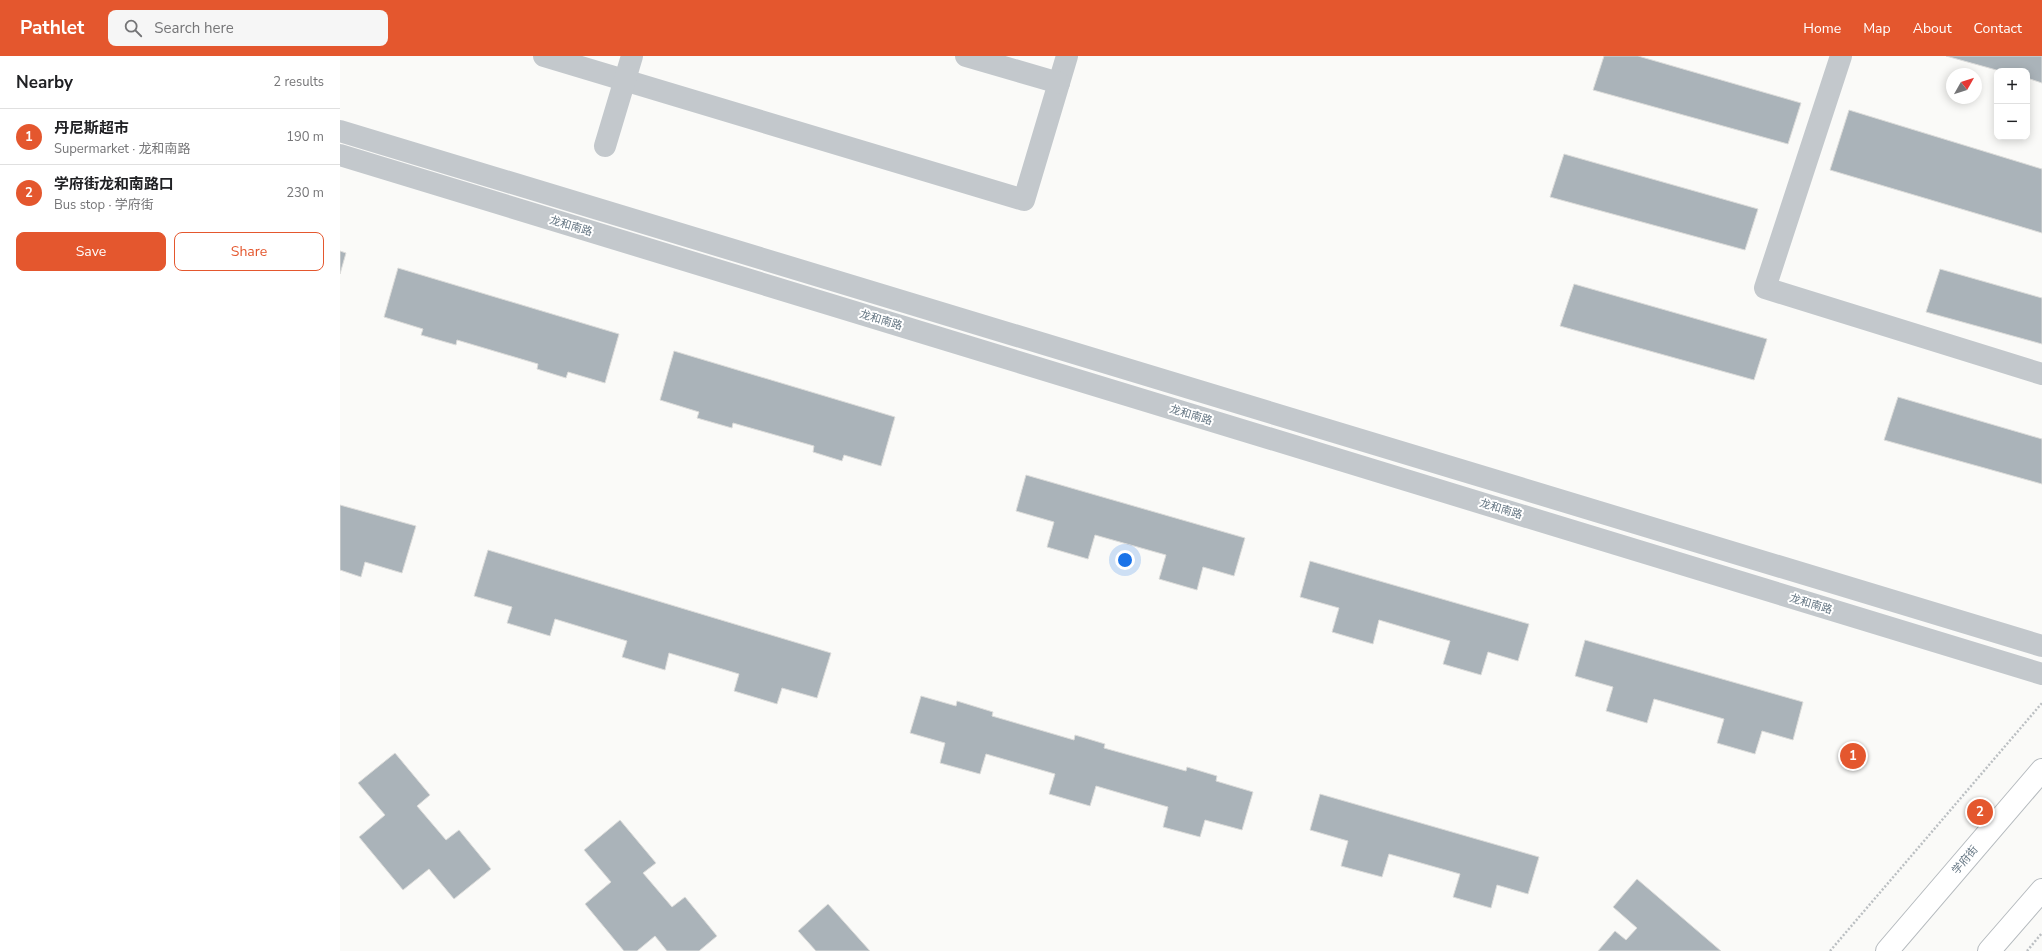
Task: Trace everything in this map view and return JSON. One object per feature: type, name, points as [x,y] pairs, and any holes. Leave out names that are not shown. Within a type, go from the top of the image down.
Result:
[{"type":"main road","name":"学府街","points":[[1887,951],[2042,770]]},
{"type":"main road","points":[[1989,951],[2042,890]]},
{"type":"street","points":[[544,56],[1024,200],[1067,56]]},
{"type":"street","points":[[605,146],[632,56]]},
{"type":"street","points":[[966,56],[1059,84]]},
{"type":"street","points":[[1841,56],[1765,288],[2042,374]]},
{"type":"street","points":[[340,131],[2042,646]]},
{"type":"street","name":"龙和南路","points":[[340,155],[2042,674]]},
{"type":"path","points":[[1830,951],[2042,704]]},
{"type":"path","points":[[2027,951],[2042,933]]},
{"type":"building","points":[[1604,56],[1638,56],[1801,103],[1788,144],[1593,90]]},
{"type":"building","points":[[1946,56],[2042,56],[2042,83],[2030,79],[2030,68],[1994,68],[1994,69]]},
{"type":"building","points":[[1849,110],[2042,169],[2042,233],[1830,170]]},
{"type":"building","points":[[1564,154],[1758,209],[1745,250],[1550,197]]},
{"type":"building","points":[[340,251],[346,253],[340,274]]},
{"type":"building","points":[[398,268],[619,334],[605,383],[568,372],[566,378],[537,369],[538,364],[457,340],[456,345],[421,335],[423,329],[384,317]]},
{"type":"building","points":[[1940,269],[2042,298],[2042,344],[1926,312]]},
{"type":"building","points":[[1574,284],[1767,339],[1754,380],[1560,326]]},
{"type":"building","points":[[674,351],[895,417],[881,466],[844,455],[842,461],[813,452],[814,446],[733,423],[732,428],[697,418],[699,412],[660,400]]},
{"type":"building","points":[[1898,397],[2042,439],[2042,484],[1884,440]]},
{"type":"building","points":[[1026,475],[1245,538],[1234,576],[1203,567],[1197,590],[1159,579],[1166,555],[1095,535],[1088,559],[1047,547],[1054,522],[1016,511]]},
{"type":"building","points":[[340,505],[416,526],[402,573],[365,562],[361,577],[340,570]]},
{"type":"building","points":[[488,550],[831,653],[817,698],[782,688],[777,704],[734,691],[739,674],[669,653],[665,670],[622,657],[627,641],[555,619],[550,636],[507,623],[512,607],[474,596]]},
{"type":"building","points":[[1310,561],[1529,624],[1518,661],[1488,652],[1481,675],[1443,664],[1450,641],[1379,620],[1373,644],[1332,632],[1339,608],[1300,597]]},
{"type":"building","points":[[1585,640],[1803,702],[1793,740],[1762,731],[1755,754],[1717,743],[1724,719],[1654,699],[1647,723],[1606,711],[1613,687],[1575,676]]},
{"type":"building","points":[[921,696],[956,706],[957,701],[993,712],[992,716],[1074,740],[1075,735],[1105,744],[1104,748],[1186,771],[1187,767],[1217,776],[1216,781],[1253,792],[1242,830],[1205,820],[1200,837],[1163,827],[1168,807],[1096,786],[1090,806],[1049,794],[1055,774],[986,754],[980,774],[940,763],[945,743],[910,733]]},
{"type":"building","points":[[395,753],[430,795],[417,806],[446,840],[459,830],[491,869],[454,899],[429,869],[403,890],[359,837],[385,815],[358,783]]},
{"type":"building","points":[[1320,794],[1539,857],[1528,894],[1497,885],[1491,908],[1453,897],[1460,874],[1389,854],[1382,877],[1341,866],[1348,841],[1310,830]]},
{"type":"building","points":[[620,820],[656,863],[643,873],[672,907],[685,897],[717,936],[699,951],[667,951],[655,936],[637,951],[624,951],[585,904],[611,882],[584,850]]},
{"type":"building","points":[[1637,879],[1721,951],[1598,951],[1615,931],[1626,940],[1637,928],[1613,907]]},
{"type":"building","points":[[828,904],[870,951],[816,951],[798,931]]},
{"type":"place","name":"丹尼斯超市","points":[[1853,756]]},
{"type":"place","name":"学府街龙和南路口","points":[[1980,812]]}]
